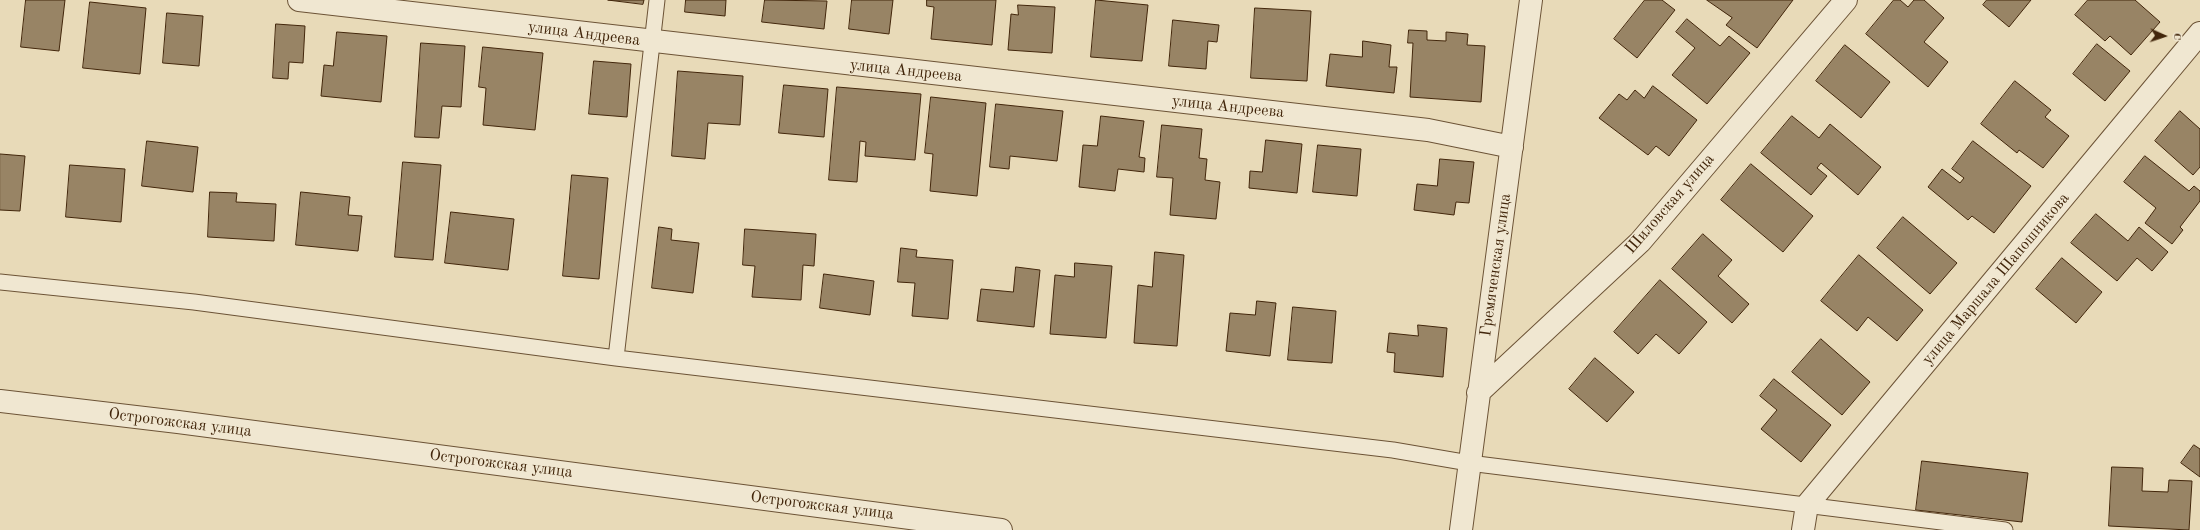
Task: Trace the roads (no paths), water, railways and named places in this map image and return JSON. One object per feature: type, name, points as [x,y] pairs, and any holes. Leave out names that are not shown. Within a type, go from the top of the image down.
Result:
[{"type":"street","name":"улица Андреева","points":[[299,0],[653,42],[1428,130],[1512,148]]},
{"type":"street","name":"Гремяченская улица","points":[[1461,530],[1478,393],[1532,0]]},
{"type":"street","name":"Шиловская улица","points":[[1478,393],[1640,242],[1846,0]]},
{"type":"street","name":"улица Маршала Шапошникова","points":[[1807,505],[2200,33]]},
{"type":"street","name":"Острогожская улица","points":[[0,401],[194,424],[1001,530]]},
{"type":"street","points":[[1803,530],[1807,505]]},
{"type":"lane","points":[[616,358],[657,0]]},
{"type":"lane","points":[[0,282],[194,302],[616,358],[1393,450],[1469,463],[2005,530]]}]
